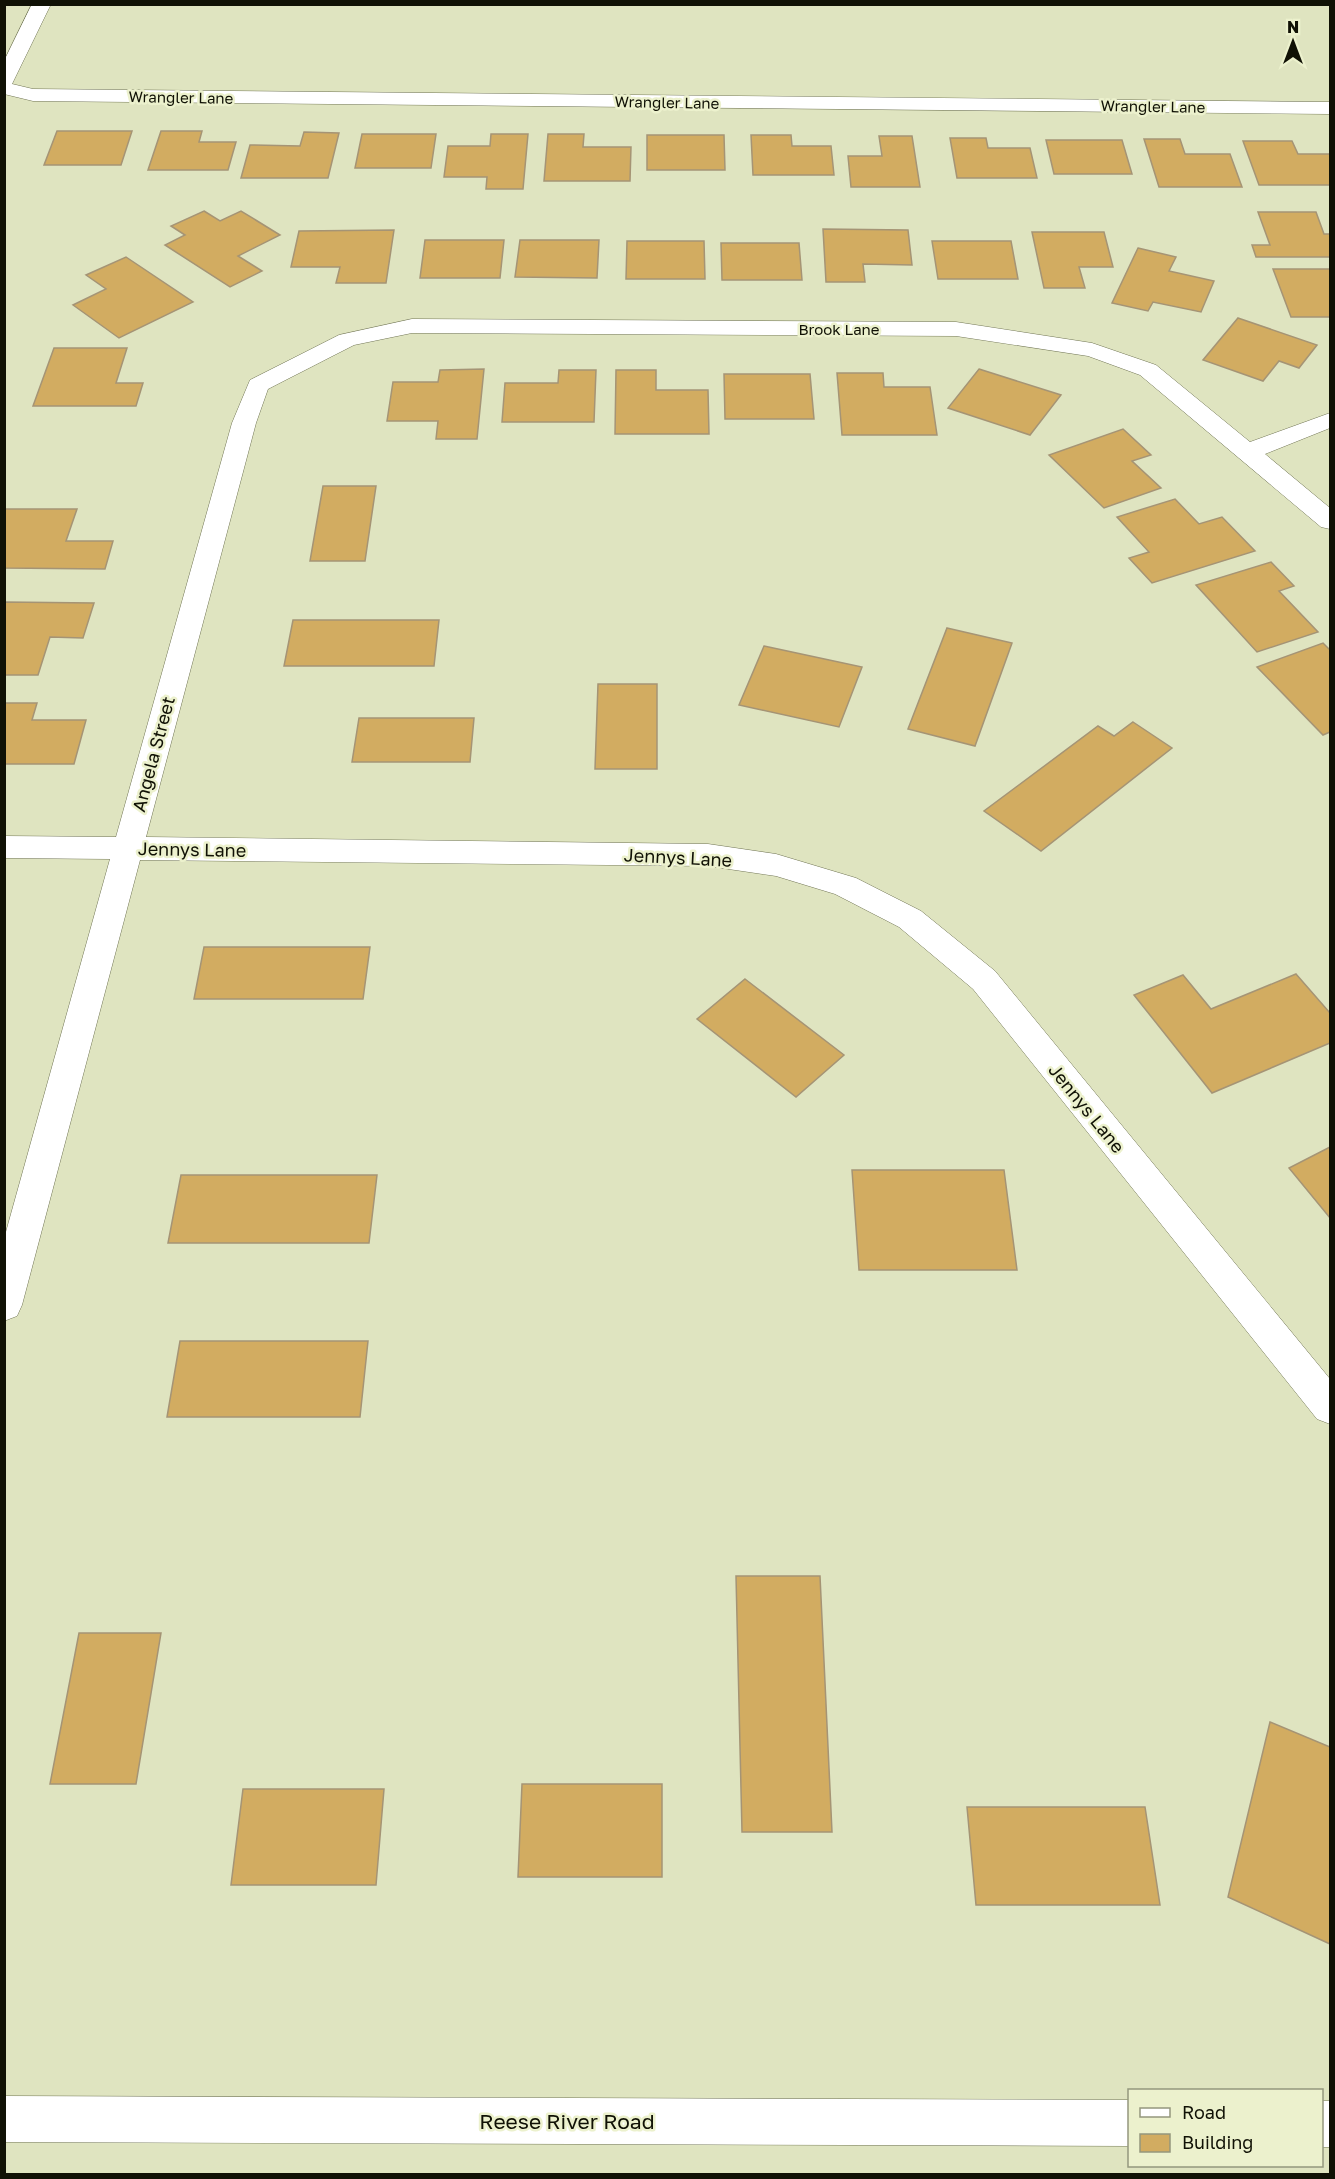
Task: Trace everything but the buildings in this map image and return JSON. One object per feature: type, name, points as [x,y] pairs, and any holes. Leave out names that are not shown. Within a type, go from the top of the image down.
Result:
[{"type":"street","points":[[4,82],[42,4]]},
{"type":"street","name":"Wrangler Lane","points":[[4,88],[33,95],[1330,108]]},
{"type":"street","name":"Brook Lane","points":[[296,365],[347,340],[412,326],[956,329],[1092,350],[1149,370],[1330,521]]},
{"type":"street","name":"Angela Street","points":[[4,1305],[244,423],[258,385],[296,365]]},
{"type":"street","points":[[1248,452],[1330,420]]},
{"type":"street","name":"Jennys Lane","points":[[4,847],[708,855],[776,865],[845,886],[910,919],[984,980],[1330,1407]]},
{"type":"street","name":"Reese River Road","points":[[4,2119],[1128,2123]]}]
